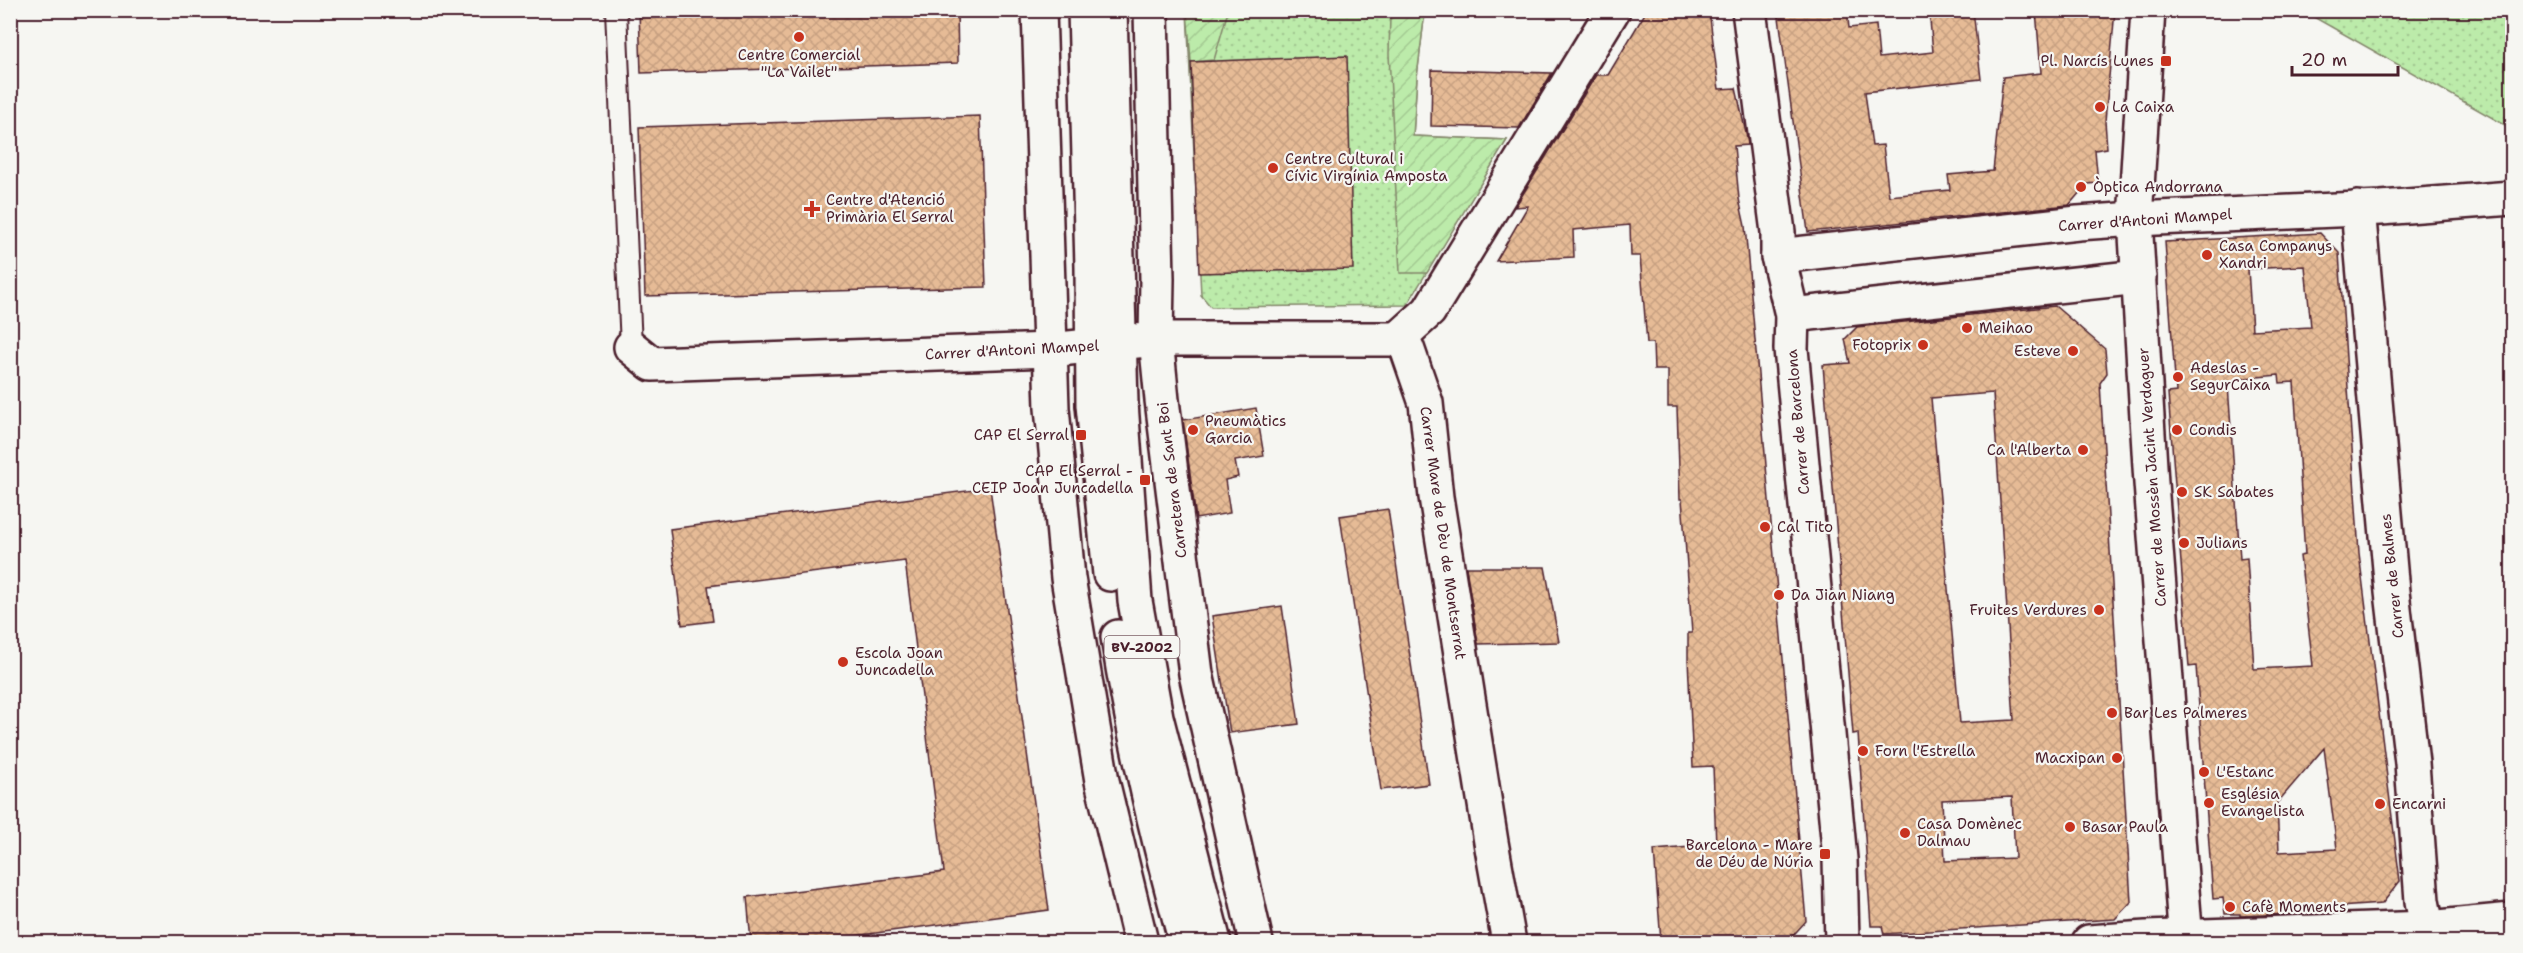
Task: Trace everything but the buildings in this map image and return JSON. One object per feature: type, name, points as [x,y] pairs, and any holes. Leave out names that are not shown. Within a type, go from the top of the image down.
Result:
[{"type":"street","points":[[1039,10],[1052,408],[1068,578],[1102,781],[1141,942]]},
{"type":"street","name":"BV-2002","points":[[1085,10],[1092,267],[1106,345],[1142,651],[1161,738],[1214,942]]},
{"type":"street","name":"BV-2002","points":[[1110,10],[1106,345],[1096,436],[1120,649],[1157,838],[1186,942]]},
{"type":"street","name":"Carretera de Sant Boi","points":[[1151,10],[1157,279],[1156,339],[1196,674],[1256,942]]},
{"type":"street","points":[[1398,339],[1429,311],[1612,10]]},
{"type":"street","name":"Carrer de Barcelona","points":[[1749,10],[1778,231],[1778,255],[1792,315],[1791,348],[1840,859],[1842,942]]},
{"type":"street","name":"Carrer de Mossèn Jacint Verdaguer","points":[[2148,10],[2135,219],[2151,483],[2186,940]]},
{"type":"street","name":"Carrer d'Antoni Mampel","points":[[1778,255],[2135,219],[2512,198]]},
{"type":"street","name":"Carrer de Balmes","points":[[2358,208],[2392,592],[2412,763],[2422,901],[2429,935]]},
{"type":"street","points":[[1792,315],[2139,278]]},
{"type":"street","name":"Carrer d'Antoni Mampel","points":[[631,347],[652,364],[1050,350],[1156,339],[1398,339]]},
{"type":"street","name":"Carrer Mare de Dèu de Montserrat","points":[[1398,339],[1407,348],[1425,403],[1436,497],[1509,942]]},
{"type":"street","points":[[2089,942],[2429,935],[2512,920]]},
{"type":"lane","points":[[616,10],[631,347]]},
{"type":"green space","points":[[1187,11],[1425,11],[1413,136],[1507,140],[1407,305],[1211,307],[1201,295]]},
{"type":"green space","points":[[1187,11],[1228,11],[1214,60],[1191,62]]},
{"type":"green space","points":[[1387,11],[1425,11],[1413,136],[1507,140],[1427,273],[1400,273],[1389,54],[1390,16]]},
{"type":"green space","points":[[2303,11],[2512,11],[2512,129]]},
{"type":"place","name":"Centre Comercial \"La Vailet\"","points":[[799,37]]},
{"type":"place","name":"Pl. Narcís Lunes","points":[[2166,61]]},
{"type":"place","name":"La Caixa","points":[[2100,107]]},
{"type":"place","name":"Centre Cultural i Cívic Virgínia Amposta","points":[[1273,168]]},
{"type":"place","name":"Òptica Andorrana","points":[[2081,187]]},
{"type":"place","name":"Centre d'Atenció Primària El Serral","points":[[812,209]]},
{"type":"place","name":"Casa Companys Xandri","points":[[2207,255]]},
{"type":"place","name":"Meihao","points":[[1967,328]]},
{"type":"place","name":"Fotoprix","points":[[1923,345]]},
{"type":"place","name":"Esteve","points":[[2073,351]]},
{"type":"place","name":"Adeslas - SegurCaixa","points":[[2178,377]]},
{"type":"place","name":"Pneumàtics Garcia","points":[[1193,430]]},
{"type":"place","name":"Condis","points":[[2177,430]]},
{"type":"place","name":"CAP El Serral","points":[[1081,435]]},
{"type":"place","name":"Ca l'Alberta","points":[[2083,450]]},
{"type":"place","name":"CAP El Serral - CEIP Joan Juncadella","points":[[1145,480]]},
{"type":"place","name":"SK Sabates","points":[[2182,492]]},
{"type":"place","name":"Cal Tito","points":[[1765,527]]},
{"type":"place","name":"Julians","points":[[2184,543]]},
{"type":"place","name":"Da Jian Niang","points":[[1779,595]]},
{"type":"place","name":"Fruites Verdures","points":[[2099,610]]},
{"type":"place","name":"Escola Joan Juncadella","points":[[843,662]]},
{"type":"place","name":"Bar Les Palmeres","points":[[2112,713]]},
{"type":"place","name":"Forn l'Estrella","points":[[1863,751]]},
{"type":"place","name":"Macxipan","points":[[2117,758]]},
{"type":"place","name":"L'Estanc","points":[[2204,772]]},
{"type":"place","name":"Església Evangelista","points":[[2209,803]]},
{"type":"place","name":"Encarni","points":[[2380,804]]},
{"type":"place","name":"Basar Paula","points":[[2070,827]]},
{"type":"place","name":"Casa Domènec Dalmau","points":[[1905,833]]},
{"type":"place","name":"Barcelona - Mare de Déu de Núria","points":[[1825,854]]},
{"type":"place","name":"Cafè Moments","points":[[2230,907]]}]
